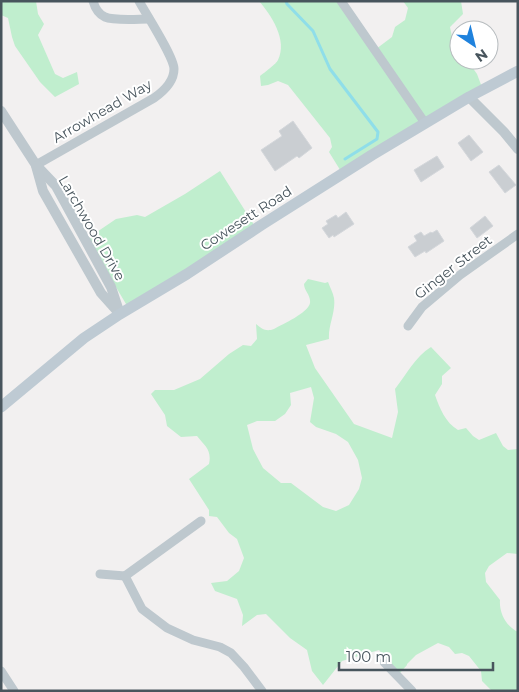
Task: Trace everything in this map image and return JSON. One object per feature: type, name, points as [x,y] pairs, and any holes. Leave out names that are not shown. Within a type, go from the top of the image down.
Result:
[{"type":"main road","name":"Cowesett Road","points":[[1,407],[84,338],[120,314],[187,274],[263,224],[425,123],[518,71]]},
{"type":"street","points":[[93,1],[99,13],[105,17],[112,19],[149,19]]},
{"type":"street","name":"Arrowhead Way","points":[[36,165],[154,98],[167,86],[173,76],[173,64],[139,1]]},
{"type":"street","points":[[341,1],[425,123]]},
{"type":"street","points":[[469,97],[518,149]]},
{"type":"street","name":"Larchwood Drive","points":[[1,111],[36,165],[56,186],[111,287],[120,314]]},
{"type":"street","name":"Ginger Street","points":[[408,326],[422,307],[460,275],[518,234]]},
{"type":"street","points":[[100,574],[125,576],[201,521]]},
{"type":"street","points":[[125,576],[142,610],[167,628],[193,640],[220,647],[231,653],[262,691]]},
{"type":"street","points":[[384,662],[412,691]]},
{"type":"street","points":[[1,671],[14,691]]},
{"type":"green space","points":[[1,1],[36,1],[38,14],[44,24],[38,35],[55,74],[63,78],[77,72],[79,84],[55,97],[40,82],[15,46],[8,18],[1,15]]},
{"type":"green space","points":[[259,1],[341,1],[376,49],[392,37],[395,27],[405,20],[408,8],[403,1],[461,1],[463,14],[457,20],[449,20],[449,70],[474,70],[483,90],[342,173],[329,152],[332,147],[330,138],[288,85],[278,81],[261,86],[260,76],[273,66],[281,52],[280,36],[268,13]]},
{"type":"green space","points":[[220,171],[256,228],[129,309],[88,238],[116,219],[137,215],[145,217]]},
{"type":"green space","points":[[308,279],[328,282],[333,294],[334,308],[329,339],[306,345],[315,368],[354,424],[392,438],[398,412],[395,389],[415,361],[431,347],[451,368],[442,376],[442,384],[435,395],[446,419],[458,430],[466,428],[479,440],[496,433],[503,446],[508,450],[518,449],[518,554],[507,553],[489,566],[485,573],[486,582],[500,600],[504,619],[518,632],[518,691],[492,691],[482,681],[481,671],[469,656],[462,653],[455,654],[449,647],[438,643],[416,655],[399,674],[379,650],[342,661],[323,685],[312,671],[307,650],[290,638],[266,614],[257,615],[242,626],[243,615],[237,599],[215,591],[211,583],[227,581],[239,571],[244,558],[237,539],[229,533],[217,517],[209,516],[209,510],[189,479],[209,464],[210,455],[207,449],[197,436],[181,437],[167,426],[165,415],[151,394],[155,390],[174,390],[200,379],[229,354],[243,345],[251,346],[257,339],[256,324],[264,329],[271,330],[305,311],[310,303],[304,284]],"holes":[[[311,387],[314,398],[310,422],[316,427],[336,434],[348,442],[358,460],[362,478],[359,489],[349,505],[336,511],[323,507],[291,483],[281,483],[263,468],[253,449],[247,425],[257,421],[275,421],[285,414],[291,405],[290,393]]]},
{"type":"building","points":[[293,121],[312,148],[299,158],[297,156],[275,171],[261,150],[282,136],[279,131]]},
{"type":"building","points":[[469,135],[483,152],[471,161],[458,143]]},
{"type":"building","points":[[437,156],[444,167],[421,182],[414,170]]},
{"type":"building","points":[[499,165],[516,185],[505,193],[489,172]]},
{"type":"building","points":[[346,212],[354,224],[334,237],[333,235],[329,238],[322,228],[328,224],[326,221],[336,215],[338,218]]},
{"type":"building","points":[[485,216],[493,226],[477,238],[470,228]]},
{"type":"building","points":[[437,230],[444,241],[426,253],[425,251],[415,257],[408,247],[417,241],[414,236],[421,232],[424,236]]},
{"type":"waterway","points":[[286,1],[313,31],[330,69],[378,132],[377,139],[345,159]]}]
